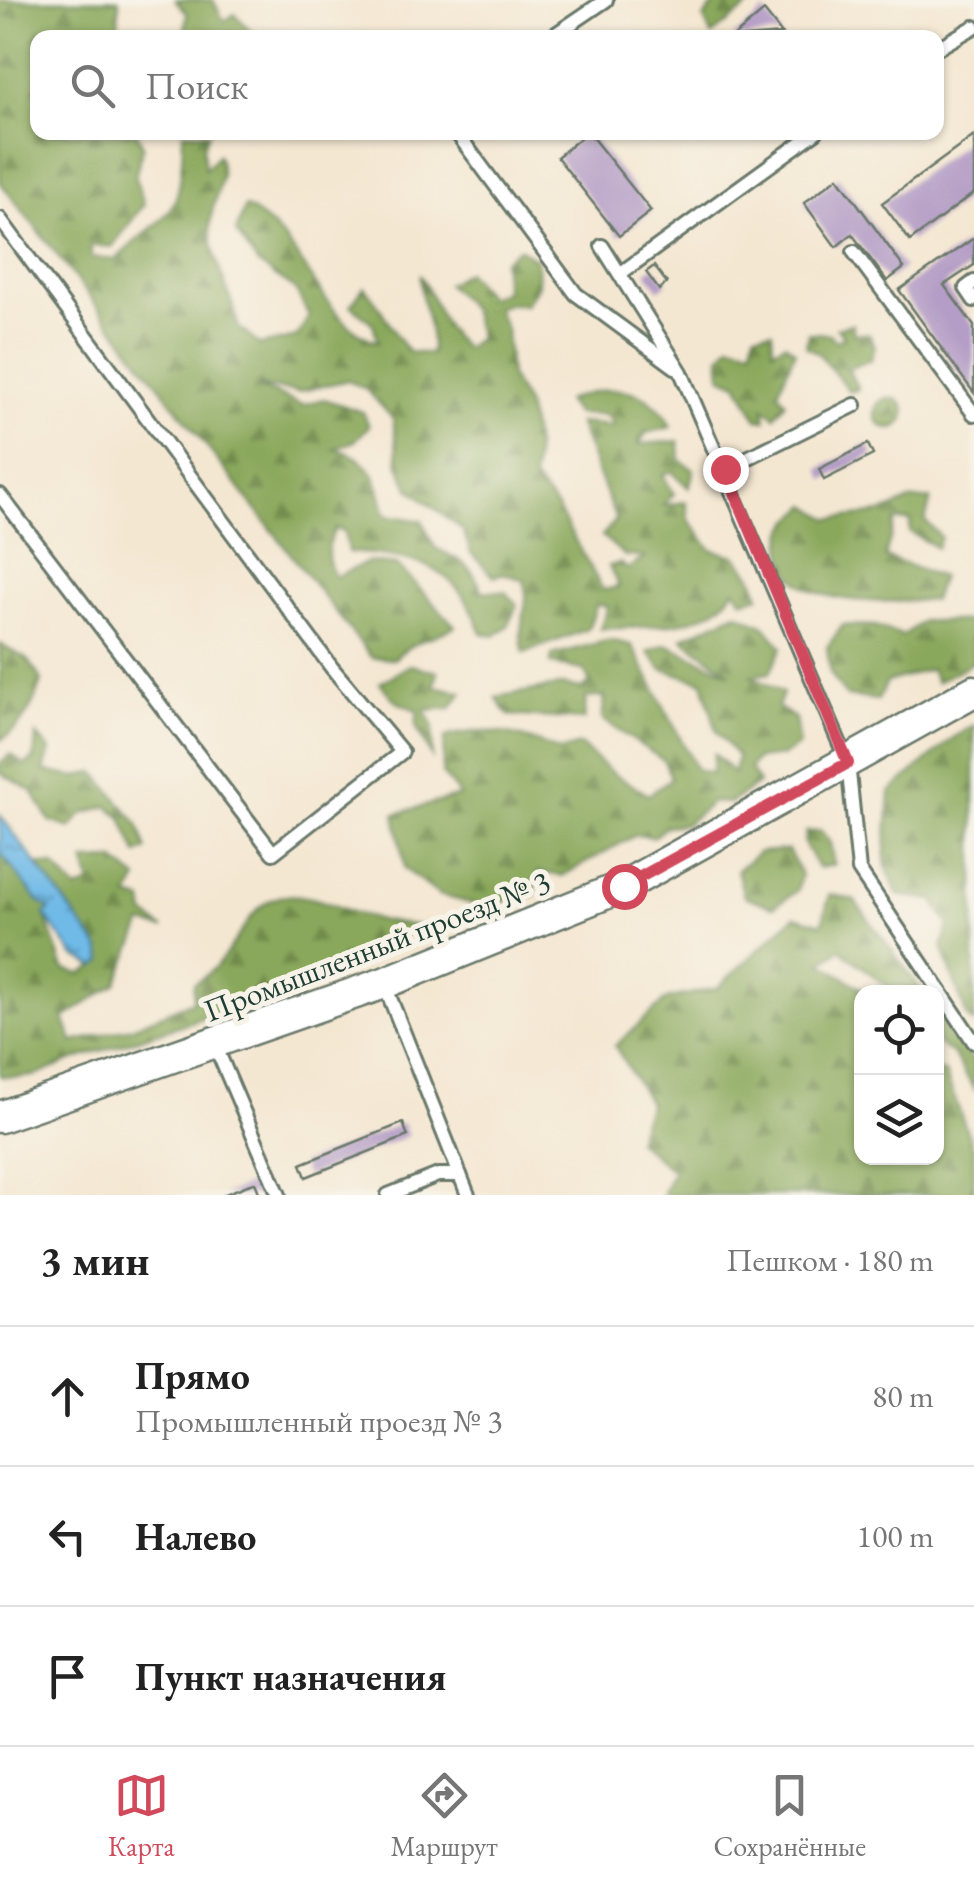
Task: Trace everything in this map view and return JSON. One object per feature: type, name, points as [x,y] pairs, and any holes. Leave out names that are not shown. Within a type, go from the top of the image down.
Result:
[{"type":"street","name":"Промышленный проезд № 3","points":[[0,1117],[384,983],[624,886],[974,691]]},
{"type":"lane","points":[[562,30],[606,0]]},
{"type":"lane","points":[[944,44],[972,25],[974,28]]},
{"type":"lane","points":[[462,140],[576,294],[682,372]]},
{"type":"lane","points":[[621,274],[805,140]]},
{"type":"lane","points":[[0,219],[332,668],[402,752],[272,852],[0,495]]},
{"type":"lane","points":[[602,246],[682,372],[848,763],[859,870],[974,1042]]},
{"type":"lane","points":[[854,252],[974,414]]},
{"type":"lane","points":[[974,282],[966,288],[974,300]]},
{"type":"lane","points":[[725,469],[854,405]]},
{"type":"lane","points":[[384,983],[468,1195]]},
{"type":"lane","points":[[215,1045],[279,1195]]},
{"type":"lane","points":[[388,1195],[438,1176],[460,1175]]},
{"type":"green space","points":[[0,0],[119,0],[118,30],[30,30],[30,140],[140,140],[143,146],[135,177],[144,204],[112,247],[91,245],[91,257],[115,260],[170,209],[180,182],[183,140],[206,140],[205,169],[218,155],[221,173],[211,217],[211,238],[238,327],[260,345],[297,337],[309,316],[295,289],[258,264],[236,232],[245,207],[267,221],[284,239],[341,318],[378,342],[373,324],[351,305],[364,287],[409,352],[431,354],[420,276],[449,332],[465,348],[479,338],[471,309],[447,284],[466,272],[489,297],[505,291],[503,261],[519,248],[537,260],[538,285],[525,305],[509,303],[496,308],[506,329],[510,376],[526,404],[536,447],[533,479],[557,508],[603,590],[619,587],[609,566],[620,563],[628,569],[645,557],[625,556],[602,536],[616,520],[578,423],[614,426],[605,415],[576,414],[566,401],[612,390],[640,395],[662,413],[671,427],[646,433],[639,444],[679,441],[680,460],[694,470],[689,488],[671,471],[663,475],[674,494],[663,505],[686,502],[689,520],[712,550],[736,556],[752,576],[760,596],[743,600],[734,589],[724,603],[693,619],[600,629],[608,607],[597,604],[588,629],[524,653],[524,580],[503,573],[494,577],[471,553],[463,530],[410,489],[399,466],[393,419],[367,390],[348,380],[298,392],[257,386],[302,405],[324,399],[363,412],[369,426],[355,441],[335,449],[357,458],[372,472],[385,515],[422,521],[435,548],[464,564],[482,591],[505,592],[517,604],[508,626],[495,636],[482,633],[472,610],[446,578],[414,561],[348,552],[344,531],[335,529],[328,553],[335,577],[368,562],[397,565],[455,626],[409,647],[394,659],[371,657],[0,182]]},
{"type":"green space","points":[[175,0],[213,0],[224,21],[235,14],[250,30],[185,30],[187,13]]},
{"type":"green space","points":[[718,0],[757,0],[719,30],[709,30],[704,18]]},
{"type":"green space","points":[[852,324],[854,334],[869,334],[875,346],[870,360],[848,369],[858,389],[850,392],[819,354],[806,346],[808,333],[830,334],[835,341],[844,337],[837,328]]},
{"type":"green space","points":[[772,331],[773,350],[785,343],[795,351],[778,392],[786,402],[775,416],[764,408],[766,420],[757,419],[738,383],[721,376],[721,356],[730,344],[752,348],[755,333]]},
{"type":"green space","points":[[890,398],[901,402],[905,413],[901,424],[890,428],[879,424],[875,413],[879,402]]},
{"type":"green space","points":[[931,499],[925,521],[941,537],[937,548],[910,532],[910,520],[895,521],[885,557],[941,577],[933,600],[847,599],[806,587],[791,575],[784,558],[784,534],[790,522],[808,505],[830,519],[881,513],[910,500]]},
{"type":"green space","points":[[737,613],[765,626],[782,647],[770,673],[752,676],[783,693],[778,707],[795,718],[799,745],[783,756],[756,759],[750,769],[759,783],[730,803],[712,802],[686,824],[666,826],[654,837],[636,835],[562,876],[538,872],[534,895],[481,906],[439,895],[405,869],[395,814],[460,796],[442,773],[445,737],[490,732],[518,736],[560,751],[580,745],[612,773],[649,795],[671,778],[664,761],[602,719],[605,696],[586,698],[584,720],[508,715],[496,697],[563,685],[581,689],[590,683],[584,670],[551,664],[552,655],[610,640],[632,645],[697,770],[712,773],[714,754],[734,773],[737,756],[717,732],[703,682],[662,669],[648,652],[666,644],[731,674],[682,638]]},
{"type":"green space","points":[[922,621],[974,621],[974,662],[936,682],[931,669],[887,682],[878,700],[846,696],[830,673],[827,647],[843,625],[875,626],[903,636]]},
{"type":"green space","points":[[0,644],[28,660],[42,681],[21,723],[0,740]]},
{"type":"green space","points":[[410,665],[438,672],[434,686],[462,692],[451,708],[425,710],[433,725],[432,757],[416,726],[418,711],[395,701],[380,683]]},
{"type":"green space","points":[[974,725],[974,1023],[967,1017],[942,947],[949,925],[933,900],[898,895],[885,864],[890,792]]},
{"type":"green space","points":[[36,734],[50,750],[44,771],[76,777],[95,772],[138,824],[147,850],[137,854],[122,818],[108,806],[82,814],[71,828],[50,821],[32,791],[0,773],[0,763],[11,754],[24,765],[34,759]]},
{"type":"green space","points":[[821,831],[830,842],[834,865],[818,868],[804,843],[806,832]]},
{"type":"green space","points":[[788,850],[801,875],[797,891],[773,907],[744,896],[737,870],[759,852]]},
{"type":"green space","points":[[0,852],[39,902],[50,909],[45,915],[64,969],[81,974],[103,961],[100,949],[37,864],[54,866],[77,890],[91,883],[84,861],[114,860],[138,879],[128,897],[143,901],[145,914],[164,929],[143,923],[116,984],[64,1018],[73,1042],[132,1027],[193,1001],[194,983],[219,963],[262,905],[277,898],[308,897],[375,919],[421,926],[295,983],[210,1015],[34,1076],[0,1076]]},
{"type":"green space","points":[[830,894],[854,900],[918,985],[885,985],[840,949],[822,963],[856,985],[854,1165],[944,1165],[944,1073],[974,1150],[974,1195],[662,1195],[673,1171],[636,1140],[649,1103],[615,1046],[667,999],[717,988],[795,916],[822,924]]},
{"type":"green space","points":[[944,1021],[974,1062],[974,1089],[953,1054],[944,1048]]},
{"type":"water","points":[[0,815],[100,949],[103,961],[95,966],[74,956],[45,915],[50,909],[39,902],[0,852]]},
{"type":"building","points":[[764,11],[779,30],[741,30]]},
{"type":"building","points":[[974,136],[974,193],[910,241],[882,203]]},
{"type":"building","points":[[578,140],[594,140],[651,211],[619,236],[557,157]]},
{"type":"building","points":[[838,177],[904,268],[887,281],[852,234],[836,247],[804,203]]},
{"type":"building","points":[[974,238],[974,265],[944,285],[974,326],[974,393],[899,290]]},
{"type":"building","points":[[654,266],[667,283],[659,290],[646,272]]},
{"type":"building","points":[[868,444],[873,455],[824,480],[819,469]]},
{"type":"building","points":[[403,1123],[408,1136],[306,1177],[301,1164]]},
{"type":"building","points":[[255,1182],[260,1195],[223,1195]]},
{"type":"route","points":[[624,886],[848,763],[797,649],[725,469]]}]
